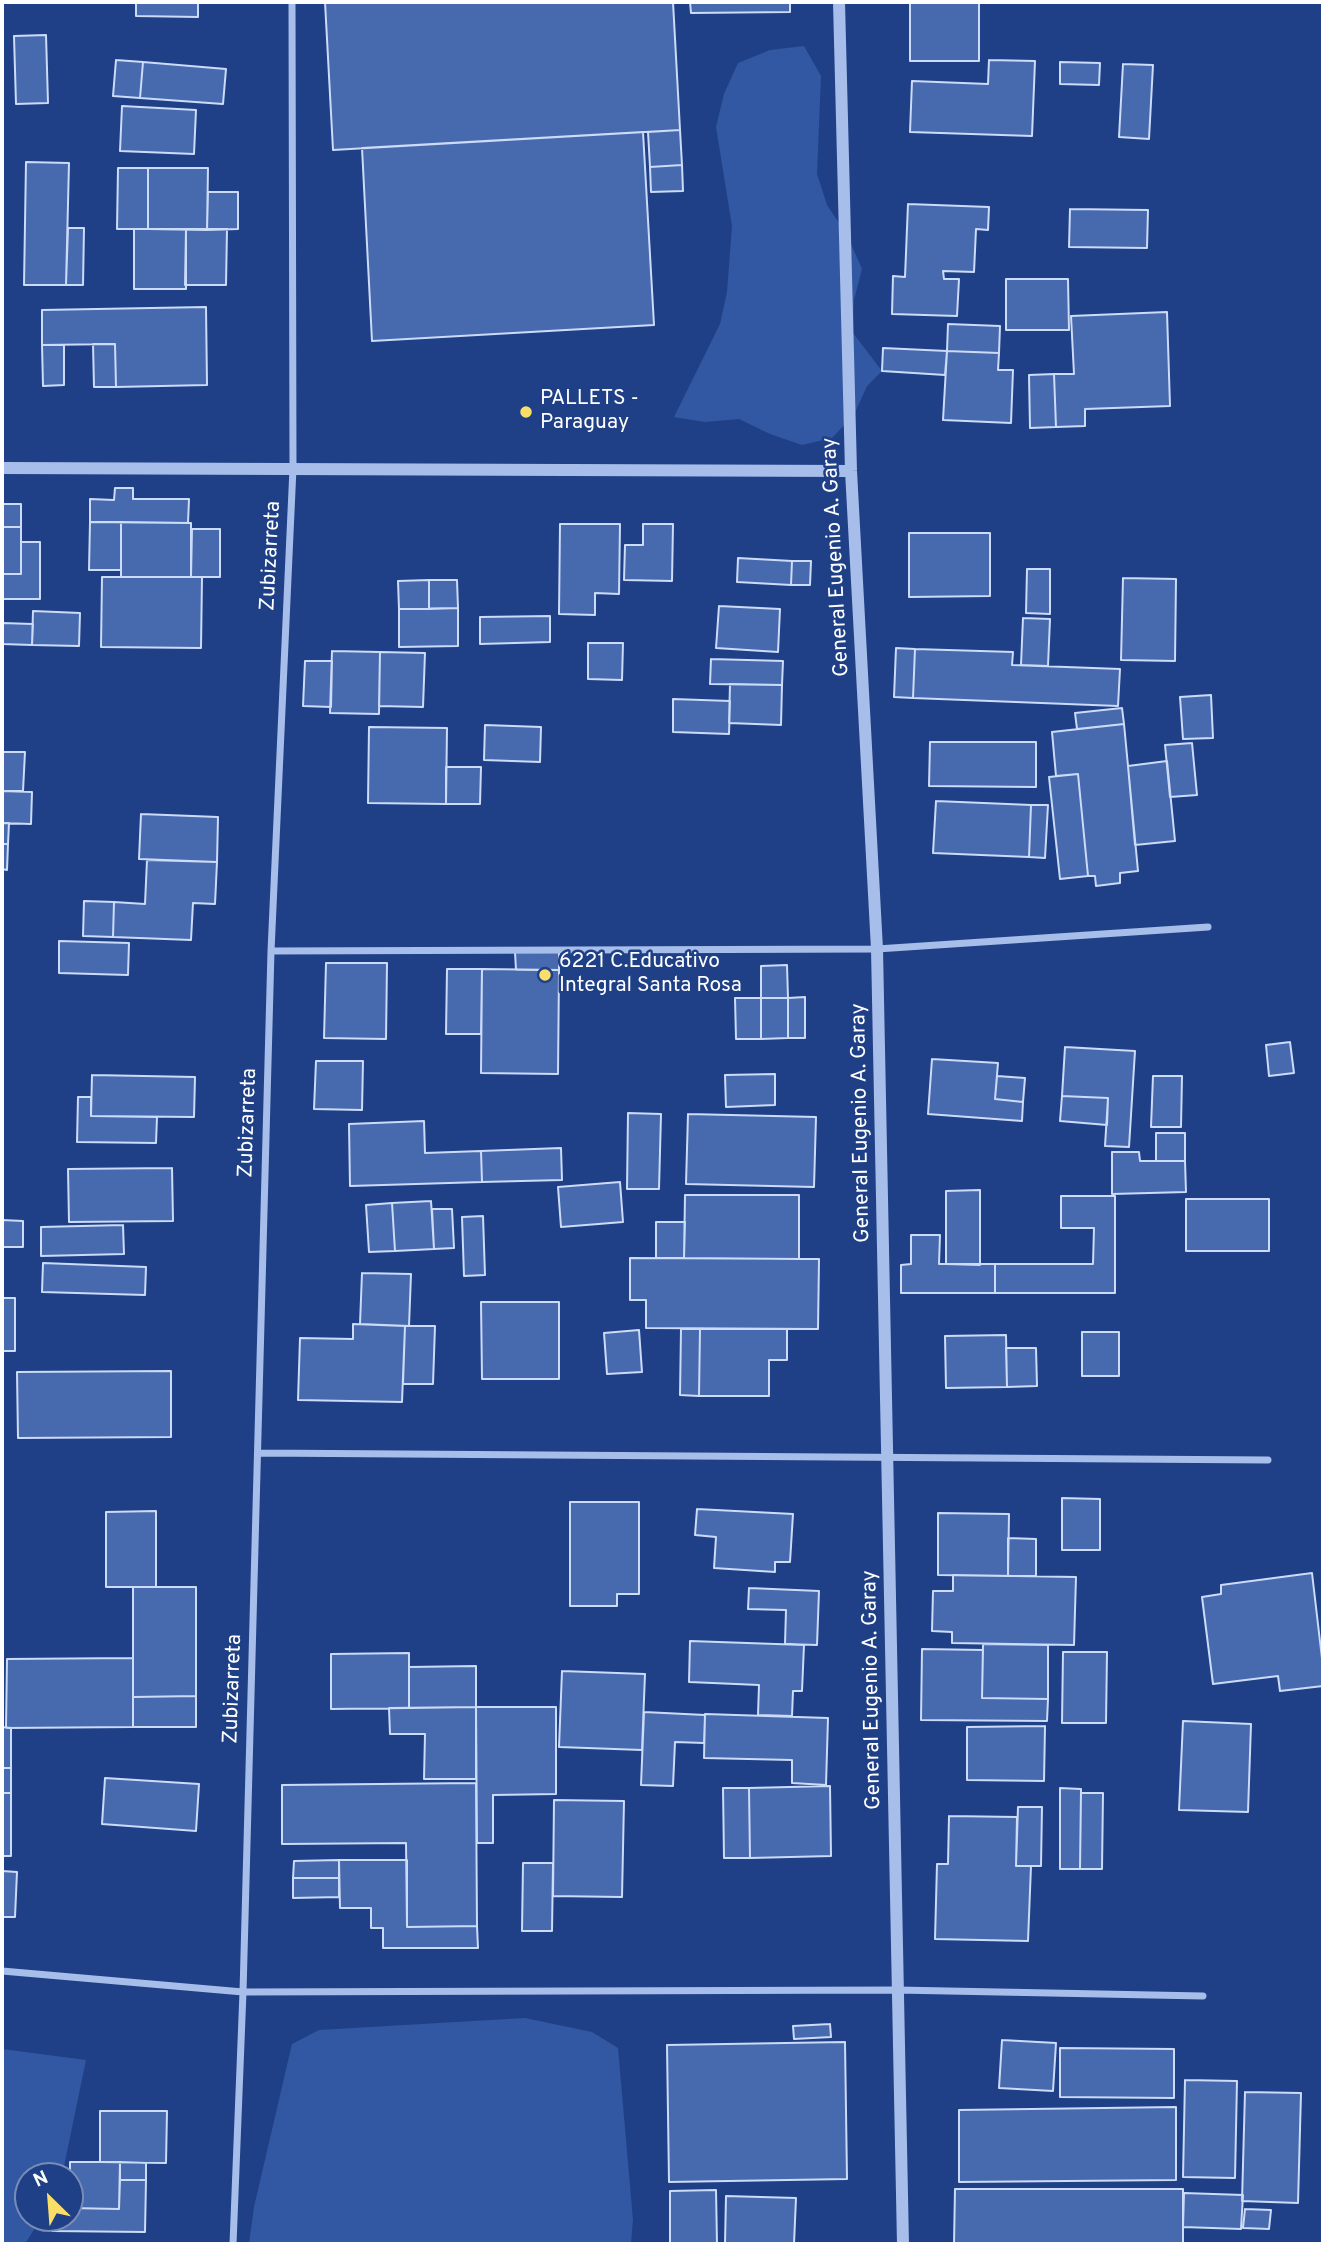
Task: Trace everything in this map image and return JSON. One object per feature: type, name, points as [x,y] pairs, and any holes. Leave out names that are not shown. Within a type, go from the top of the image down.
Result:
[{"type":"street","name":"Zubizarreta","points":[[233,2244],[243,1992],[271,951],[293,468],[292,2]]},
{"type":"street","name":"General Eugenio A. Garay","points":[[839,2],[851,471],[877,949],[903,2244]]},
{"type":"street","points":[[2,468],[851,471]]},
{"type":"street","points":[[271,951],[877,949],[1208,927]]},
{"type":"street","points":[[258,1454],[1268,1460]]},
{"type":"street","points":[[2,1971],[243,1992],[897,1990],[1203,1996]]},
{"type":"shaded area","points":[[804,46],[821,76],[817,174],[827,205],[847,235],[862,269],[854,300],[853,333],[882,371],[867,386],[854,415],[832,438],[802,445],[739,419],[705,422],[674,417],[720,324],[727,292],[732,226],[716,127],[724,94],[738,63],[770,50]]},
{"type":"shaded area","points":[[525,2018],[592,2032],[618,2048],[633,2220],[631,2244],[249,2244],[254,2207],[292,2044],[319,2030]]},
{"type":"shaded area","points":[[2,2049],[86,2060],[65,2162],[14,2162],[14,2232],[32,2232],[25,2244],[2,2244]]},
{"type":"building","points":[[136,2],[198,2],[198,17],[136,16]]},
{"type":"building","points":[[325,2],[673,2],[680,130],[333,150]]},
{"type":"building","points":[[690,2],[790,2],[790,12],[691,13]]},
{"type":"building","points":[[910,2],[979,2],[979,61],[910,61]]},
{"type":"building","points":[[46,35],[48,103],[16,104],[14,36]]},
{"type":"building","points":[[116,60],[143,62],[140,98],[113,96]]},
{"type":"building","points":[[989,60],[1035,61],[1032,136],[910,132],[912,81],[988,84]]},
{"type":"building","points":[[143,62],[226,69],[223,104],[140,98]]},
{"type":"building","points":[[1060,62],[1100,63],[1099,85],[1060,84]]},
{"type":"building","points":[[1123,64],[1153,65],[1149,139],[1119,137]]},
{"type":"building","points":[[122,106],[196,110],[194,154],[120,151]]},
{"type":"building","points":[[680,130],[682,165],[650,167],[648,132]]},
{"type":"building","points":[[643,132],[654,325],[372,341],[362,148]]},
{"type":"building","points":[[26,162],[69,163],[66,285],[24,285]]},
{"type":"building","points":[[682,165],[683,191],[651,192],[650,167]]},
{"type":"building","points":[[118,168],[148,168],[148,229],[117,229]]},
{"type":"building","points":[[148,168],[208,168],[207,230],[148,229]]},
{"type":"building","points":[[208,192],[238,192],[238,229],[207,230]]},
{"type":"building","points":[[908,204],[989,207],[988,230],[976,229],[974,272],[943,271],[944,279],[959,279],[957,316],[892,314],[893,276],[905,277]]},
{"type":"building","points":[[1070,209],[1148,210],[1147,248],[1069,247]]},
{"type":"building","points":[[68,228],[84,228],[83,285],[66,285]]},
{"type":"building","points":[[134,229],[186,229],[186,289],[134,289]]},
{"type":"building","points":[[186,229],[227,229],[226,285],[185,285]]},
{"type":"building","points":[[1006,279],[1068,279],[1069,330],[1006,330]]},
{"type":"building","points":[[206,307],[207,385],[116,387],[115,344],[42,345],[42,310]]},
{"type":"building","points":[[1167,312],[1170,406],[1085,409],[1085,426],[1056,427],[1054,374],[1074,374],[1071,316]]},
{"type":"building","points":[[948,324],[1000,326],[999,353],[947,351]]},
{"type":"building","points":[[93,344],[115,344],[116,387],[94,387]]},
{"type":"building","points":[[42,345],[64,345],[64,385],[43,386]]},
{"type":"building","points":[[883,348],[947,351],[945,375],[882,371]]},
{"type":"building","points":[[947,351],[999,353],[998,370],[1013,370],[1011,423],[943,420]]},
{"type":"building","points":[[1054,374],[1056,427],[1030,428],[1029,375]]},
{"type":"building","points":[[115,488],[133,488],[133,499],[189,499],[188,523],[90,522],[90,499],[114,500]]},
{"type":"building","points":[[2,504],[21,504],[21,527],[2,527]]},
{"type":"building","points":[[90,522],[121,522],[121,570],[89,570]]},
{"type":"building","points":[[121,522],[191,523],[191,577],[121,577]]},
{"type":"building","points":[[560,524],[620,524],[619,594],[595,593],[595,615],[559,614]]},
{"type":"building","points":[[643,524],[673,524],[672,581],[624,580],[625,545],[643,545]]},
{"type":"building","points":[[2,527],[21,527],[21,574],[2,574]]},
{"type":"building","points":[[192,529],[220,529],[220,577],[191,577]]},
{"type":"building","points":[[909,533],[990,533],[990,596],[909,597]]},
{"type":"building","points":[[21,542],[40,542],[40,599],[2,599],[2,574],[21,574]]},
{"type":"building","points":[[738,558],[792,561],[791,585],[737,582]]},
{"type":"building","points":[[792,561],[811,561],[810,585],[791,585]]},
{"type":"building","points":[[1027,569],[1050,569],[1050,614],[1026,613]]},
{"type":"building","points":[[102,577],[202,577],[201,648],[101,647]]},
{"type":"building","points":[[1123,578],[1176,579],[1175,661],[1121,660]]},
{"type":"building","points":[[429,580],[457,580],[458,608],[429,609]]},
{"type":"building","points":[[429,580],[429,609],[399,609],[398,581]]},
{"type":"building","points":[[719,606],[780,609],[778,652],[716,648]]},
{"type":"building","points":[[458,608],[458,646],[399,647],[399,609]]},
{"type":"building","points":[[33,611],[80,613],[79,646],[32,645]]},
{"type":"building","points":[[550,616],[550,642],[480,644],[480,617]]},
{"type":"building","points":[[1023,618],[1050,619],[1048,666],[1021,665]]},
{"type":"building","points":[[2,623],[33,624],[32,645],[2,644]]},
{"type":"building","points":[[588,643],[623,643],[622,680],[588,679]]},
{"type":"building","points":[[896,648],[915,649],[913,698],[894,697]]},
{"type":"building","points":[[915,649],[1013,652],[1012,665],[1120,669],[1118,706],[913,698]]},
{"type":"building","points":[[332,651],[380,652],[379,714],[330,713]]},
{"type":"building","points":[[380,652],[425,653],[423,707],[379,706]]},
{"type":"building","points":[[711,659],[783,661],[782,685],[710,684]]},
{"type":"building","points":[[305,661],[332,661],[331,707],[303,706]]},
{"type":"building","points":[[730,684],[782,685],[781,725],[729,723]]},
{"type":"building","points":[[1211,695],[1213,738],[1183,739],[1180,697]]},
{"type":"building","points":[[673,699],[730,701],[729,734],[673,732]]},
{"type":"building","points":[[1122,708],[1124,724],[1077,729],[1075,713]]},
{"type":"building","points":[[1124,724],[1138,871],[1120,873],[1120,883],[1096,886],[1095,876],[1088,876],[1078,774],[1056,776],[1052,732]]},
{"type":"building","points":[[485,725],[541,727],[540,762],[484,760]]},
{"type":"building","points":[[369,727],[447,728],[446,804],[368,803]]},
{"type":"building","points":[[930,742],[1036,742],[1036,787],[929,786]]},
{"type":"building","points":[[1192,743],[1197,795],[1170,797],[1165,745]]},
{"type":"building","points":[[2,752],[25,752],[23,791],[2,791]]},
{"type":"building","points":[[1167,761],[1175,841],[1135,845],[1128,766]]},
{"type":"building","points":[[446,767],[481,767],[480,804],[446,804]]},
{"type":"building","points":[[1078,774],[1088,876],[1060,879],[1049,777]]},
{"type":"building","points":[[2,791],[32,792],[31,824],[2,823]]},
{"type":"building","points":[[936,801],[1031,805],[1029,857],[933,853]]},
{"type":"building","points":[[1031,805],[1048,805],[1045,858],[1029,857]]},
{"type":"building","points":[[141,814],[218,817],[217,862],[139,859]]},
{"type":"building","points":[[2,823],[9,823],[8,844],[2,844]]},
{"type":"building","points":[[2,844],[8,844],[7,870],[2,869]]},
{"type":"building","points":[[147,860],[217,862],[215,904],[193,903],[191,940],[113,937],[114,902],[145,904]]},
{"type":"building","points":[[84,901],[114,902],[113,937],[83,936]]},
{"type":"building","points":[[59,941],[129,943],[128,975],[59,973]]},
{"type":"building","points":[[515,952],[559,952],[559,970],[516,970]]},
{"type":"building","points":[[326,963],[387,963],[386,1039],[324,1038]]},
{"type":"building","points":[[787,965],[788,998],[761,998],[761,966]]},
{"type":"building","points":[[447,969],[482,969],[481,1034],[446,1034]]},
{"type":"building","points":[[482,969],[559,970],[558,1074],[481,1073]]},
{"type":"building","points":[[805,997],[805,1038],[788,1038],[788,998]]},
{"type":"building","points":[[735,998],[761,998],[761,1039],[736,1039]]},
{"type":"building","points":[[761,998],[788,998],[788,1038],[761,1039]]},
{"type":"building","points":[[1290,1042],[1294,1073],[1269,1076],[1266,1045]]},
{"type":"building","points":[[1065,1047],[1135,1051],[1129,1147],[1105,1146],[1108,1098],[1062,1096]]},
{"type":"building","points":[[932,1059],[998,1063],[995,1099],[1023,1102],[1022,1121],[928,1114]]},
{"type":"building","points":[[316,1061],[363,1061],[362,1110],[314,1109]]},
{"type":"building","points":[[775,1074],[775,1105],[726,1107],[725,1075]]},
{"type":"building","points":[[92,1075],[195,1077],[194,1117],[91,1116]]},
{"type":"building","points":[[997,1076],[1025,1078],[1023,1102],[995,1099]]},
{"type":"building","points":[[1153,1076],[1182,1076],[1181,1127],[1151,1127]]},
{"type":"building","points":[[1062,1096],[1108,1098],[1107,1125],[1060,1121]]},
{"type":"building","points":[[78,1097],[91,1097],[91,1116],[157,1117],[156,1143],[77,1142]]},
{"type":"building","points":[[628,1113],[661,1114],[659,1189],[627,1189]]},
{"type":"building","points":[[688,1114],[816,1117],[814,1187],[686,1184]]},
{"type":"building","points":[[424,1121],[425,1153],[481,1151],[482,1182],[350,1186],[349,1124]]},
{"type":"building","points":[[1156,1133],[1185,1133],[1185,1161],[1156,1161]]},
{"type":"building","points":[[561,1148],[562,1180],[482,1182],[481,1151]]},
{"type":"building","points":[[1112,1152],[1139,1152],[1140,1161],[1185,1161],[1186,1192],[1112,1194]]},
{"type":"building","points":[[172,1168],[173,1221],[69,1222],[68,1169]]},
{"type":"building","points":[[620,1182],[623,1222],[561,1227],[558,1187]]},
{"type":"building","points":[[980,1190],[980,1265],[946,1264],[946,1191]]},
{"type":"building","points":[[685,1195],[799,1195],[799,1259],[684,1258]]},
{"type":"building","points":[[1061,1196],[1115,1196],[1115,1293],[995,1293],[995,1264],[1093,1264],[1094,1228],[1061,1228]]},
{"type":"building","points":[[1186,1199],[1269,1199],[1269,1251],[1186,1251]]},
{"type":"building","points":[[431,1201],[434,1249],[395,1251],[392,1203]]},
{"type":"building","points":[[392,1203],[395,1251],[369,1252],[366,1205]]},
{"type":"building","points":[[432,1209],[452,1209],[454,1248],[434,1249]]},
{"type":"building","points":[[483,1216],[485,1275],[464,1276],[462,1217]]},
{"type":"building","points":[[2,1220],[23,1221],[23,1247],[2,1247]]},
{"type":"building","points":[[656,1222],[685,1222],[684,1258],[656,1258]]},
{"type":"building","points":[[123,1225],[124,1254],[41,1256],[41,1227]]},
{"type":"building","points":[[911,1235],[940,1235],[939,1264],[995,1264],[995,1293],[901,1293],[901,1265],[911,1264]]},
{"type":"building","points":[[630,1258],[819,1259],[818,1329],[646,1328],[646,1300],[630,1300]]},
{"type":"building","points":[[43,1263],[146,1267],[145,1295],[42,1292]]},
{"type":"building","points":[[362,1273],[411,1274],[409,1326],[360,1324]]},
{"type":"building","points":[[2,1298],[15,1298],[15,1351],[2,1351]]},
{"type":"building","points":[[481,1302],[559,1302],[559,1379],[482,1379]]},
{"type":"building","points":[[353,1324],[405,1326],[402,1402],[298,1400],[300,1338],[353,1339]]},
{"type":"building","points":[[405,1326],[435,1326],[433,1384],[403,1384]]},
{"type":"building","points":[[681,1329],[700,1329],[699,1396],[680,1395]]},
{"type":"building","points":[[700,1329],[787,1329],[787,1360],[769,1360],[769,1396],[699,1396]]},
{"type":"building","points":[[639,1330],[642,1372],[607,1374],[604,1333]]},
{"type":"building","points":[[1082,1332],[1119,1332],[1119,1376],[1082,1376]]},
{"type":"building","points":[[1006,1335],[1007,1387],[946,1388],[945,1336]]},
{"type":"building","points":[[1006,1348],[1036,1348],[1037,1386],[1007,1387]]},
{"type":"building","points":[[171,1371],[171,1437],[18,1438],[17,1372]]},
{"type":"building","points":[[1062,1498],[1100,1499],[1100,1550],[1062,1550]]},
{"type":"building","points":[[570,1502],[639,1502],[639,1594],[617,1594],[617,1606],[570,1606]]},
{"type":"building","points":[[697,1509],[793,1514],[790,1562],[775,1562],[775,1572],[714,1568],[716,1537],[695,1535]]},
{"type":"building","points":[[156,1511],[156,1587],[106,1587],[106,1512]]},
{"type":"building","points":[[938,1513],[1009,1514],[1008,1576],[938,1575]]},
{"type":"building","points":[[1008,1538],[1036,1539],[1036,1576],[1008,1576]]},
{"type":"building","points":[[1312,1573],[1323,1686],[1280,1691],[1278,1676],[1213,1684],[1202,1597],[1221,1594],[1221,1585]]},
{"type":"building","points":[[953,1575],[1076,1577],[1074,1645],[952,1643],[952,1632],[932,1631],[933,1591],[953,1591]]},
{"type":"building","points":[[133,1587],[196,1587],[196,1696],[133,1697]]},
{"type":"building","points":[[749,1588],[819,1591],[817,1645],[785,1644],[786,1610],[748,1609]]},
{"type":"building","points":[[690,1641],[804,1645],[802,1691],[793,1691],[792,1716],[758,1715],[759,1685],[689,1682]]},
{"type":"building","points":[[983,1644],[1048,1645],[1048,1699],[982,1698]]},
{"type":"building","points":[[922,1649],[983,1650],[982,1698],[1048,1699],[1047,1721],[921,1720]]},
{"type":"building","points":[[1063,1652],[1107,1652],[1106,1723],[1062,1723]]},
{"type":"building","points":[[409,1653],[409,1708],[331,1709],[331,1654]]},
{"type":"building","points":[[133,1658],[133,1727],[6,1728],[7,1659]]},
{"type":"building","points":[[476,1666],[476,1707],[409,1708],[409,1667]]},
{"type":"building","points":[[562,1671],[645,1674],[642,1750],[559,1747]]},
{"type":"building","points":[[196,1696],[196,1727],[133,1727],[133,1697]]},
{"type":"building","points":[[476,1707],[556,1707],[556,1794],[493,1795],[493,1843],[477,1843]]},
{"type":"building","points":[[476,1707],[476,1779],[424,1779],[425,1734],[390,1734],[389,1708]]},
{"type":"building","points":[[644,1712],[705,1715],[704,1743],[675,1742],[673,1786],[641,1785]]},
{"type":"building","points":[[705,1714],[828,1718],[826,1785],[792,1783],[792,1760],[704,1758]]},
{"type":"building","points":[[1183,1721],[1251,1724],[1248,1812],[1179,1810]]},
{"type":"building","points":[[1045,1726],[1044,1781],[967,1780],[967,1727]]},
{"type":"building","points":[[2,1727],[11,1728],[11,1768],[2,1768]]},
{"type":"building","points":[[2,1768],[11,1768],[11,1793],[2,1793]]},
{"type":"building","points":[[105,1778],[199,1784],[196,1831],[102,1824]]},
{"type":"building","points":[[476,1783],[477,1926],[407,1927],[406,1843],[282,1844],[282,1785]]},
{"type":"building","points":[[830,1786],[831,1856],[750,1858],[749,1788]]},
{"type":"building","points":[[723,1788],[749,1788],[750,1858],[724,1858]]},
{"type":"building","points":[[1060,1788],[1081,1789],[1080,1869],[1060,1869]]},
{"type":"building","points":[[2,1793],[11,1793],[11,1856],[2,1856]]},
{"type":"building","points":[[1081,1793],[1103,1793],[1102,1869],[1080,1869]]},
{"type":"building","points":[[554,1800],[624,1801],[622,1897],[553,1896]]},
{"type":"building","points":[[1018,1807],[1042,1807],[1041,1866],[1016,1866]]},
{"type":"building","points":[[949,1816],[1017,1817],[1016,1866],[1031,1866],[1028,1941],[935,1939],[937,1864],[948,1864]]},
{"type":"building","points":[[339,1860],[339,1878],[293,1878],[294,1861]]},
{"type":"building","points":[[339,1860],[407,1860],[407,1927],[477,1926],[478,1948],[383,1948],[383,1928],[371,1928],[371,1908],[340,1908]]},
{"type":"building","points":[[523,1863],[553,1863],[552,1931],[522,1931]]},
{"type":"building","points":[[2,1871],[17,1872],[15,1917],[2,1917]]},
{"type":"building","points":[[293,1878],[339,1878],[339,1897],[293,1898]]},
{"type":"building","points":[[830,2024],[831,2037],[794,2039],[793,2026]]},
{"type":"building","points":[[1002,2040],[1056,2043],[1053,2091],[999,2088]]},
{"type":"building","points":[[845,2042],[847,2179],[669,2182],[667,2045]]},
{"type":"building","points":[[1060,2048],[1174,2049],[1174,2098],[1060,2097]]},
{"type":"building","points":[[1185,2080],[1237,2081],[1235,2178],[1183,2177]]},
{"type":"building","points":[[1245,2092],[1301,2093],[1298,2203],[1242,2201]]},
{"type":"building","points":[[1176,2107],[1176,2180],[959,2182],[959,2110]]},
{"type":"building","points":[[100,2111],[167,2111],[166,2163],[100,2162]]},
{"type":"building","points":[[84,2162],[120,2162],[119,2209],[84,2208]]},
{"type":"building","points":[[120,2162],[146,2163],[146,2180],[120,2180]]},
{"type":"building","points":[[120,2180],[146,2180],[145,2232],[84,2231],[84,2208],[119,2209]]},
{"type":"building","points":[[955,2189],[1183,2189],[1183,2244],[954,2244]]},
{"type":"building","points":[[716,2190],[717,2244],[670,2244],[670,2191]]},
{"type":"building","points":[[1184,2193],[1243,2195],[1241,2229],[1183,2227]]},
{"type":"building","points":[[726,2196],[796,2198],[794,2244],[725,2244]]},
{"type":"building","points":[[1245,2209],[1271,2210],[1269,2229],[1243,2228]]},
{"type":"place","name":"PALLETS - Paraguay","points":[[526,412]]},
{"type":"place","name":"6221 C.Educativo Integral Santa Rosa","points":[[545,975]]}]
